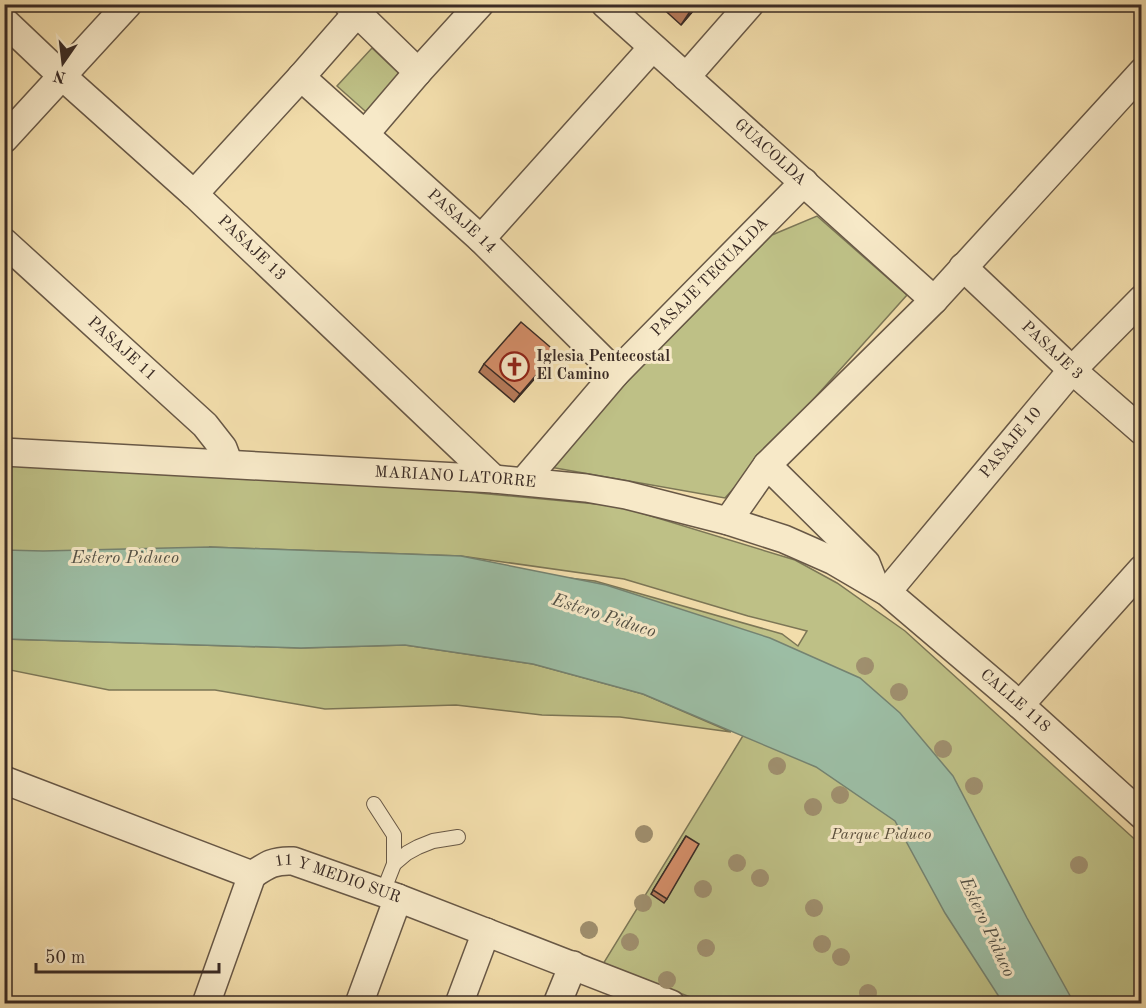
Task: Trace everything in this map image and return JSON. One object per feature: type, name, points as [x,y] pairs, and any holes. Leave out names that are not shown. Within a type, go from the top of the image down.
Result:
[{"type":"street","points":[[4,139],[128,4]]},
{"type":"street","points":[[364,134],[480,4]]},
{"type":"street","name":"GUACOLDA","points":[[605,4],[934,300]]},
{"type":"street","points":[[686,77],[750,4]]},
{"type":"street","points":[[194,194],[301,77],[352,9],[418,72]]},
{"type":"street","name":"PASAJE 13","points":[[4,21],[194,194],[494,479]]},
{"type":"street","points":[[481,239],[652,48]]},
{"type":"street","points":[[728,521],[767,465],[934,300],[1142,72]]},
{"type":"street","name":"PASAJE 14","points":[[301,77],[481,239],[616,373]]},
{"type":"street","name":"PASAJE TEGUALDA","points":[[524,481],[616,373],[804,182]]},
{"type":"street","name":"PASAJE 11","points":[[4,242],[205,424],[223,448],[229,464]]},
{"type":"street","name":"PASAJE 3","points":[[963,267],[1072,370],[1142,431]]},
{"type":"street","name":"PASAJE 10","points":[[880,588],[1072,370],[1142,299]]},
{"type":"street","name":"MARIANO LATORRE","points":[[4,452],[494,479],[586,488],[626,495],[728,521],[784,539],[834,561],[880,588]]},
{"type":"street","name":"CALLE 118","points":[[767,465],[866,563],[880,588],[1020,705],[1142,815]]},
{"type":"street","points":[[1020,705],[1142,569]]},
{"type":"street","name":"11 Y MEDIO SUR","points":[[4,780],[252,875],[271,863],[293,861],[390,895],[573,965],[661,1002]]},
{"type":"street","points":[[206,1004],[252,875]]},
{"type":"street","points":[[359,1004],[390,895]]},
{"type":"street","points":[[459,1004],[486,932]]},
{"type":"street","points":[[558,1004],[573,965]]},
{"type":"lane","points":[[374,804],[394,835],[390,895]]},
{"type":"lane","points":[[393,864],[418,847],[433,841],[458,837]]},
{"type":"green space","points":[[372,48],[408,82],[374,119],[337,86]]},
{"type":"green space","points":[[817,216],[907,295],[725,498],[544,466],[772,235]]},
{"type":"green space","name":"Parque Piduco","points":[[4,464],[446,490],[618,506],[795,560],[837,583],[905,631],[1141,845],[1141,1003],[706,1003],[603,964],[760,708],[626,649],[5,618]],"holes":[[[209,547],[461,556],[624,579],[807,631],[798,646],[782,634],[595,581],[417,561]]]},
{"type":"green space","points":[[4,639],[301,648],[405,645],[533,664],[643,694],[731,732],[620,717],[542,715],[456,705],[325,709],[215,690],[109,690],[5,669]]},
{"type":"water","name":"Estero Piduco","points":[[209,547],[461,556],[606,585],[770,638],[860,678],[900,713],[953,776],[1074,1003],[1003,1003],[945,913],[895,821],[816,767],[643,694],[533,664],[405,645],[301,648],[5,639],[5,550]]},
{"type":"building","points":[[685,4],[696,4],[691,10]]},
{"type":"building","name":"Iglesia Pentecostal El Camino","points":[[521,322],[556,352],[520,394],[484,364]]},
{"type":"building","points":[[686,836],[699,844],[667,899],[653,890]]},
{"type":"place","name":"Iglesia Pentecostal El Camino","points":[[515,366]]}]
